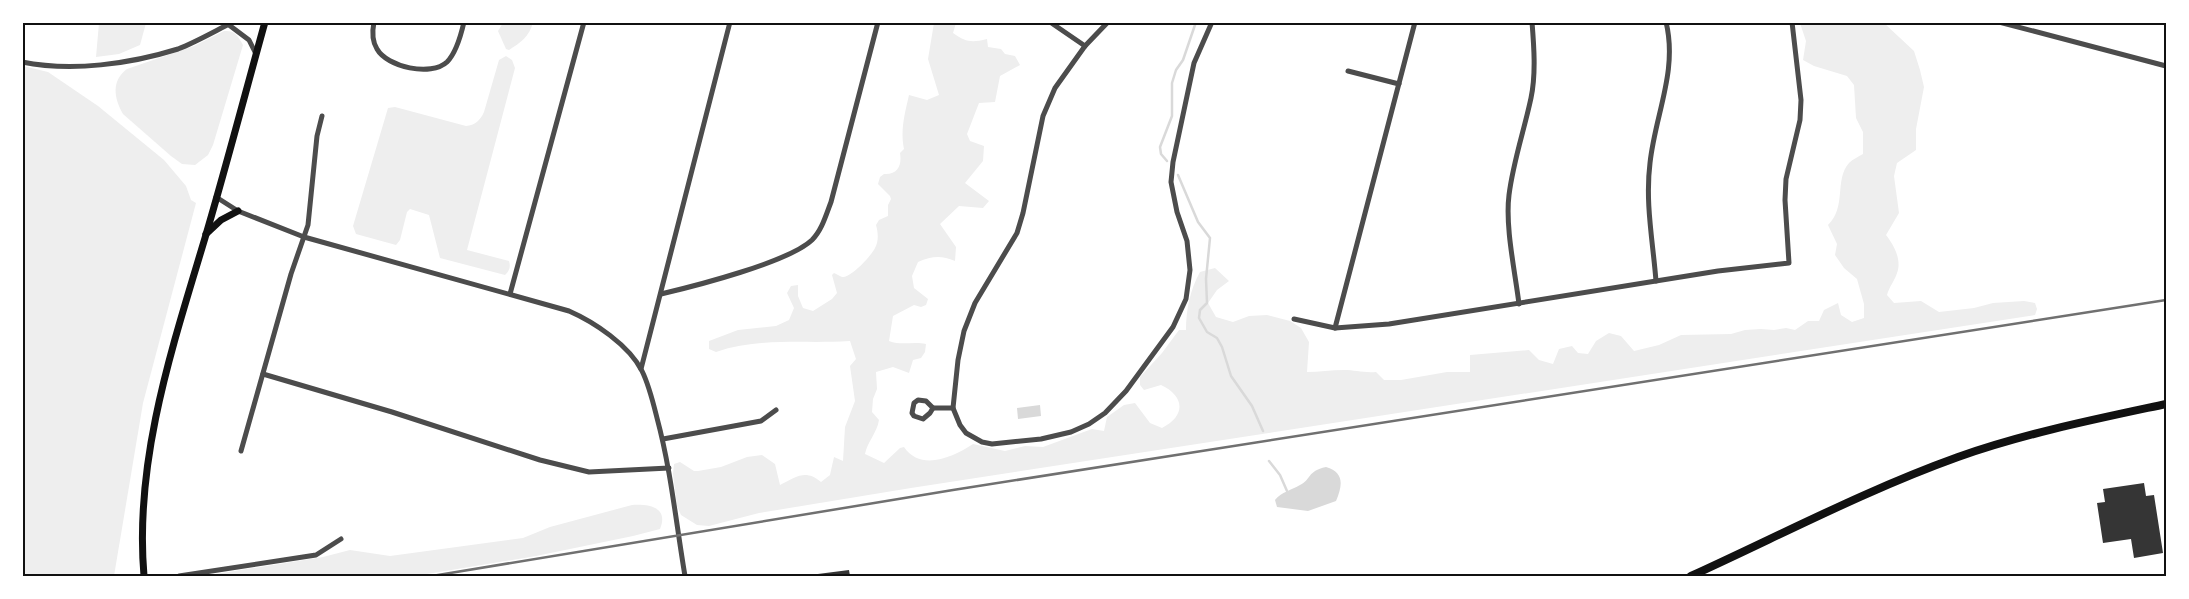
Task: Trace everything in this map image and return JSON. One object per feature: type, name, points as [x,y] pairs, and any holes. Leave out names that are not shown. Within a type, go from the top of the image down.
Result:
[{"type":"main road","points":[[144,576],[141,544],[143,510],[157,412],[173,347],[265,22]]},
{"type":"main road","points":[[206,234],[221,220],[238,211]]},
{"type":"main road","points":[[1691,576],[1867,495],[1957,458],[2049,429],[2166,404]]},
{"type":"street","points":[[374,22],[373,40],[382,56],[400,65],[419,69],[438,68],[446,63],[452,55],[464,22]]},
{"type":"street","points":[[510,294],[584,22]]},
{"type":"street","points":[[641,369],[730,22]]},
{"type":"street","points":[[661,294],[759,265],[797,251],[813,239],[824,221],[831,202],[878,22]]},
{"type":"street","points":[[1050,22],[1085,46]]},
{"type":"street","points":[[1108,22],[1085,46],[1055,88],[1043,116],[1017,233],[967,321],[958,360],[953,408],[960,425],[966,433],[982,442],[992,444],[1041,439],[1071,432],[1089,424],[1105,413],[1126,392],[1174,327],[1186,300],[1190,270],[1187,240],[1177,212],[1172,182],[1173,162],[1194,63],[1212,22]]},
{"type":"street","points":[[1335,328],[1415,22]]},
{"type":"street","points":[[1519,304],[1509,216],[1509,196],[1534,77],[1532,22]]},
{"type":"street","points":[[1656,282],[1647,191],[1650,160],[1669,72],[1670,51],[1666,22]]},
{"type":"street","points":[[1294,319],[1335,328],[1389,324],[1789,263],[1785,200],[1786,179],[1800,120],[1801,100],[1792,22]]},
{"type":"street","points":[[1999,22],[2166,66]]},
{"type":"street","points":[[22,62],[63,67],[122,62],[180,48],[231,24],[250,40],[256,54]]},
{"type":"street","points":[[1348,71],[1399,84]]},
{"type":"street","points":[[241,451],[308,225],[317,136],[322,116]]},
{"type":"street","points":[[216,197],[238,211],[304,237],[510,294],[581,316],[612,337],[641,369],[649,389],[669,468],[685,576]]},
{"type":"street","points":[[263,374],[392,412],[548,462],[589,472],[669,468]]},
{"type":"street","points":[[933,408],[953,408]]},
{"type":"street","points":[[663,439],[761,421],[776,410]]},
{"type":"street","points":[[179,576],[316,555],[341,539]]},
{"type":"shaded area","points":[[533,22],[530,31],[524,39],[509,50],[506,49],[498,31],[503,23]]},
{"type":"shaded area","points":[[99,23],[146,23],[140,45],[119,54],[96,57]]},
{"type":"shaded area","points":[[934,23],[956,23],[953,33],[969,41],[987,39],[988,47],[1001,49],[1005,54],[1015,56],[1020,65],[1000,76],[995,102],[979,103],[967,134],[970,141],[984,146],[983,161],[965,183],[989,201],[983,208],[959,206],[940,224],[956,247],[955,261],[936,257],[918,262],[912,276],[914,288],[928,299],[926,305],[921,307],[914,305],[893,316],[889,341],[926,344],[925,352],[921,358],[913,360],[909,373],[893,367],[876,372],[877,389],[873,399],[872,412],[879,420],[865,454],[884,463],[900,448],[904,447],[911,455],[919,459],[937,460],[973,444],[1005,451],[1025,446],[1043,447],[1092,429],[1104,431],[1107,417],[1124,405],[1135,403],[1150,423],[1162,428],[1170,423],[1179,412],[1178,400],[1175,395],[1161,385],[1144,390],[1140,385],[1140,377],[1162,353],[1179,330],[1186,330],[1189,300],[1200,272],[1215,268],[1229,281],[1217,290],[1208,303],[1216,317],[1233,322],[1249,316],[1267,315],[1290,321],[1301,328],[1309,342],[1307,372],[1344,370],[1376,372],[1384,380],[1401,380],[1447,372],[1470,372],[1470,355],[1529,350],[1539,360],[1553,364],[1559,349],[1572,346],[1578,353],[1588,354],[1596,341],[1609,333],[1621,336],[1634,351],[1659,345],[1681,335],[1731,334],[1745,330],[1761,329],[1774,330],[1786,328],[1795,330],[1808,321],[1819,321],[1824,310],[1838,303],[1841,315],[1852,322],[1864,318],[1864,304],[1857,279],[1844,268],[1835,255],[1837,244],[1828,225],[1834,218],[1837,210],[1842,177],[1845,170],[1849,163],[1863,154],[1863,132],[1856,118],[1854,85],[1847,76],[1814,66],[1803,60],[1806,41],[1800,23],[1884,23],[1914,51],[1924,87],[1916,129],[1916,150],[1897,163],[1894,176],[1899,213],[1886,235],[1892,243],[1899,263],[1896,276],[1887,295],[1894,303],[1921,301],[1939,312],[1974,308],[1993,303],[2024,301],[2035,303],[2037,309],[2035,315],[911,488],[759,513],[709,526],[697,525],[681,515],[677,506],[673,474],[674,464],[680,462],[694,471],[698,471],[721,467],[747,457],[762,455],[775,464],[780,485],[805,475],[821,482],[830,475],[834,457],[843,461],[845,427],[855,401],[850,366],[856,359],[850,341],[749,344],[716,352],[709,349],[709,341],[738,330],[776,326],[789,320],[794,308],[787,293],[791,286],[798,285],[798,296],[803,308],[813,311],[832,299],[837,293],[832,275],[834,273],[842,277],[850,274],[873,252],[878,239],[876,225],[879,220],[888,216],[888,205],[891,199],[878,184],[880,177],[884,174],[893,173],[900,165],[900,153],[904,149],[903,128],[909,95],[927,100],[939,95],[928,59]]},
{"type":"shaded area","points":[[224,31],[236,34],[243,45],[213,145],[208,155],[195,165],[182,164],[123,114],[116,96],[116,84],[127,69],[194,46]]},
{"type":"shaded area","points":[[506,56],[512,60],[515,68],[467,250],[509,261],[510,267],[508,272],[505,275],[440,258],[429,215],[410,209],[407,212],[400,240],[396,245],[356,234],[353,226],[388,108],[395,107],[466,126],[472,125],[479,120],[484,112],[499,60]]},
{"type":"shaded area","points":[[23,66],[48,72],[98,106],[164,160],[186,186],[191,200],[196,203],[143,403],[114,576],[23,576]]},
{"type":"shaded area","points":[[1040,405],[1041,416],[1018,419],[1017,408]]},
{"type":"shaded area","points":[[1326,467],[1332,469],[1339,476],[1341,485],[1336,501],[1308,511],[1277,507],[1275,500],[1277,497],[1303,483],[1315,471]]},
{"type":"shaded area","points":[[632,505],[651,506],[660,511],[662,522],[660,529],[536,556],[415,576],[203,576],[323,557],[350,550],[390,556],[523,538],[550,527]]},
{"type":"building","points":[[2144,483],[2146,496],[2154,495],[2163,553],[2134,558],[2131,539],[2103,543],[2097,503],[2105,502],[2103,489]]},
{"type":"building","points":[[849,570],[850,576],[810,576],[810,575]]},
{"type":"waterway","points":[[1167,161],[1161,154],[1160,147],[1172,116],[1172,83],[1176,70],[1183,60],[1196,22]]},
{"type":"waterway","points":[[1178,175],[1198,222],[1210,238],[1206,279],[1207,303],[1200,310],[1199,318],[1207,332],[1217,338],[1222,347],[1231,376],[1252,406],[1263,431]]},
{"type":"waterway","points":[[1269,461],[1280,475],[1287,491]]},
{"type":"railway","points":[[432,576],[953,490],[2166,300]]}]
